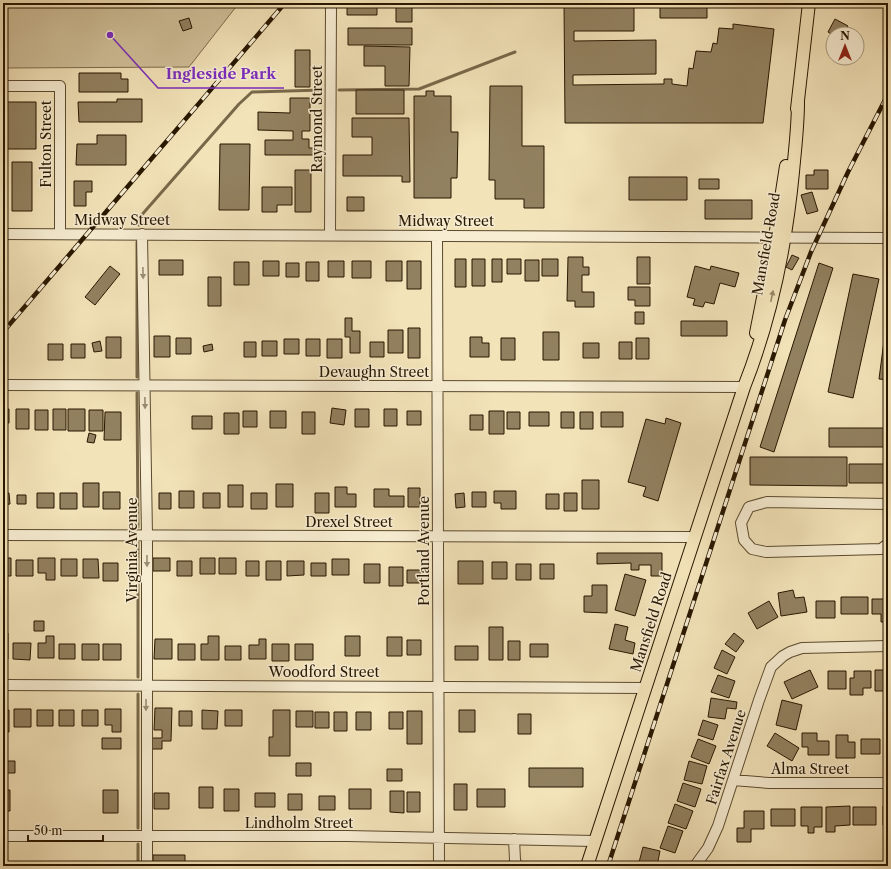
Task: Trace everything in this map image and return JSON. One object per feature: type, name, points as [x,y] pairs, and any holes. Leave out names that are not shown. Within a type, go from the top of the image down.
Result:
[{"type":"main road","name":"Mansfield Road","points":[[587,866],[744,387],[754,363],[767,319],[780,237],[790,202],[798,102],[809,3]]},
{"type":"street","name":"Raymond Street","points":[[330,235],[331,3]]},
{"type":"street","name":"Fulton Street","points":[[3,86],[60,86],[60,234]]},
{"type":"street","name":"Midway Street","points":[[3,234],[888,238]]},
{"type":"street","name":"Virginia Avenue","points":[[142,234],[147,535],[147,866]]},
{"type":"street","name":"Portland Avenue","points":[[438,236],[439,866]]},
{"type":"street","name":"Devaughn Street","points":[[3,385],[744,387]]},
{"type":"street","points":[[888,504],[767,502],[749,507],[741,523],[744,540],[752,549],[766,552],[881,549],[888,544]]},
{"type":"street","name":"Drexel Street","points":[[3,535],[695,537]]},
{"type":"street","name":"Fairfax Avenue","points":[[695,866],[708,848],[718,826],[771,667],[783,656],[802,648],[888,646]]},
{"type":"street","name":"Woodford Street","points":[[3,685],[646,688]]},
{"type":"street","name":"Alma Street","points":[[733,780],[769,784],[888,782]]},
{"type":"street","name":"Lindholm Street","points":[[3,836],[439,838],[596,841]]},
{"type":"street","points":[[514,839],[515,860],[517,866]]},
{"type":"shaded area","points":[[6,3],[239,3],[189,67],[6,68]]},
{"type":"building","points":[[347,3],[377,3],[377,15],[347,15]]},
{"type":"building","points":[[396,3],[412,3],[412,22],[396,22]]},
{"type":"building","points":[[564,3],[634,3],[634,31],[574,31],[574,41],[656,40],[656,74],[573,75],[573,85],[664,84],[664,79],[672,79],[672,84],[687,86],[689,68],[693,69],[696,51],[711,52],[713,43],[717,44],[719,28],[733,29],[733,24],[774,29],[763,123],[565,123]]},
{"type":"building","points":[[660,3],[707,3],[707,18],[660,18]]},
{"type":"building","points":[[189,18],[192,28],[183,31],[179,21]]},
{"type":"building","points":[[835,19],[848,26],[831,26]]},
{"type":"building","points":[[348,28],[412,28],[412,45],[348,45]]},
{"type":"building","points":[[364,46],[410,47],[409,86],[385,86],[385,66],[364,66]]},
{"type":"building","points":[[295,50],[310,50],[310,87],[295,87]]},
{"type":"building","points":[[79,73],[121,73],[121,79],[128,79],[128,92],[79,92]]},
{"type":"building","points":[[490,86],[522,86],[522,146],[544,146],[544,208],[524,208],[524,199],[495,199],[495,180],[489,180]]},
{"type":"building","points":[[356,90],[404,90],[404,114],[356,114]]},
{"type":"building","points":[[426,91],[434,91],[434,96],[451,96],[451,132],[458,132],[457,178],[451,178],[451,198],[414,198],[414,96],[426,96]]},
{"type":"building","points":[[290,98],[310,98],[310,131],[302,131],[302,139],[309,139],[309,148],[314,148],[314,155],[265,155],[265,140],[293,140],[293,131],[258,130],[258,112],[290,113]]},
{"type":"building","points":[[117,99],[142,99],[142,122],[79,122],[78,102],[117,102]]},
{"type":"building","points":[[3,102],[36,102],[36,149],[3,149]]},
{"type":"building","points":[[352,118],[409,118],[410,182],[402,182],[402,176],[343,176],[343,155],[372,155],[372,137],[352,137]]},
{"type":"building","points":[[97,135],[126,135],[126,165],[76,165],[77,144],[97,144]]},
{"type":"building","points":[[220,144],[250,144],[249,210],[219,210]]},
{"type":"building","points":[[12,162],[32,162],[32,211],[12,211]]},
{"type":"building","points":[[295,170],[311,170],[311,212],[295,212]]},
{"type":"building","points":[[814,170],[828,170],[828,189],[806,189],[806,175],[814,175]]},
{"type":"building","points":[[629,177],[687,177],[687,200],[629,200]]},
{"type":"building","points":[[699,179],[719,179],[719,189],[699,189]]},
{"type":"building","points":[[74,181],[92,181],[92,192],[86,192],[86,206],[74,206]]},
{"type":"building","points":[[262,187],[292,187],[292,205],[277,205],[277,212],[262,212]]},
{"type":"building","points":[[812,192],[818,211],[807,214],[801,195]]},
{"type":"building","points":[[347,197],[364,197],[364,211],[347,211]]},
{"type":"building","points":[[705,200],[752,200],[752,219],[705,219]]},
{"type":"building","points":[[792,255],[799,258],[792,270],[786,267]]},
{"type":"building","points":[[568,257],[583,257],[583,267],[589,267],[589,275],[582,275],[582,292],[594,292],[594,307],[575,307],[575,301],[567,301]]},
{"type":"building","points":[[637,257],[650,257],[650,284],[637,284]]},
{"type":"building","points":[[455,259],[466,259],[466,287],[455,287]]},
{"type":"building","points":[[472,259],[485,259],[485,286],[472,286]]},
{"type":"building","points":[[492,259],[502,259],[502,282],[492,282]]},
{"type":"building","points":[[507,259],[521,259],[521,274],[507,274]]},
{"type":"building","points":[[542,259],[558,259],[558,276],[542,276]]},
{"type":"building","points":[[159,260],[183,260],[183,275],[159,275]]},
{"type":"building","points":[[525,260],[539,260],[539,281],[525,281]]},
{"type":"building","points":[[263,261],[279,261],[279,276],[263,276]]},
{"type":"building","points":[[328,261],[344,261],[344,277],[328,277]]},
{"type":"building","points":[[352,261],[371,261],[371,278],[352,278]]},
{"type":"building","points":[[386,261],[402,261],[402,281],[386,281]]},
{"type":"building","points":[[407,261],[421,261],[421,289],[407,289]]},
{"type":"building","points":[[234,262],[249,262],[249,285],[234,285]]},
{"type":"building","points":[[306,262],[319,262],[319,281],[306,281]]},
{"type":"building","points":[[286,263],[299,263],[299,277],[286,277]]},
{"type":"building","points":[[819,263],[833,268],[774,452],[760,447]]},
{"type":"building","points":[[110,266],[120,274],[95,305],[85,297]]},
{"type":"building","points":[[695,266],[710,270],[711,266],[739,273],[735,287],[720,283],[714,304],[705,302],[703,307],[693,305],[695,299],[687,297]]},
{"type":"building","points":[[853,274],[879,279],[853,398],[828,392]]},
{"type":"building","points":[[208,277],[221,277],[221,306],[208,306]]},
{"type":"building","points":[[628,287],[650,287],[650,306],[635,306],[635,300],[628,300]]},
{"type":"building","points":[[888,310],[888,380],[879,379]]},
{"type":"building","points":[[635,312],[644,312],[644,324],[635,324]]},
{"type":"building","points":[[345,318],[352,318],[352,331],[360,331],[360,353],[350,353],[350,337],[345,337]]},
{"type":"building","points":[[681,321],[727,321],[727,336],[681,336]]},
{"type":"building","points":[[408,328],[420,328],[420,358],[408,358]]},
{"type":"building","points":[[388,330],[403,330],[403,353],[388,353]]},
{"type":"building","points":[[543,332],[559,332],[559,360],[543,360]]},
{"type":"building","points":[[154,336],[170,336],[170,357],[154,357]]},
{"type":"building","points":[[106,337],[121,337],[121,358],[106,358]]},
{"type":"building","points":[[470,337],[482,337],[482,343],[489,343],[489,357],[470,357]]},
{"type":"building","points":[[176,338],[191,338],[191,354],[176,354]]},
{"type":"building","points":[[501,338],[515,338],[515,360],[501,360]]},
{"type":"building","points":[[636,338],[649,338],[649,359],[636,359]]},
{"type":"building","points":[[284,339],[299,339],[299,354],[284,354]]},
{"type":"building","points":[[306,339],[320,339],[320,356],[306,356]]},
{"type":"building","points":[[327,339],[342,339],[342,358],[327,358]]},
{"type":"building","points":[[100,341],[102,351],[94,352],[92,343]]},
{"type":"building","points":[[262,341],[277,341],[277,356],[262,356]]},
{"type":"building","points":[[244,342],[256,342],[256,357],[244,357]]},
{"type":"building","points":[[370,342],[384,342],[384,357],[370,357]]},
{"type":"building","points":[[619,342],[632,342],[632,359],[619,359]]},
{"type":"building","points":[[583,343],[599,343],[599,358],[583,358]]},
{"type":"building","points":[[48,344],[63,344],[63,360],[48,360]]},
{"type":"building","points":[[71,344],[85,344],[85,358],[71,358]]},
{"type":"building","points":[[212,344],[213,350],[204,352],[203,346]]},
{"type":"building","points":[[332,408],[346,410],[344,425],[330,423]]},
{"type":"building","points":[[3,409],[9,409],[9,423],[3,423]]},
{"type":"building","points":[[16,409],[29,409],[29,429],[16,429]]},
{"type":"building","points":[[53,409],[66,409],[66,430],[53,430]]},
{"type":"building","points":[[68,409],[85,409],[85,431],[68,431]]},
{"type":"building","points":[[355,409],[369,409],[369,427],[355,427]]},
{"type":"building","points":[[384,409],[397,409],[397,426],[384,426]]},
{"type":"building","points":[[35,410],[48,410],[48,430],[35,430]]},
{"type":"building","points":[[89,410],[103,410],[103,431],[89,431]]},
{"type":"building","points":[[243,411],[257,411],[257,427],[243,427]]},
{"type":"building","points":[[270,411],[286,411],[286,428],[270,428]]},
{"type":"building","points":[[407,411],[421,411],[421,425],[407,425]]},
{"type":"building","points":[[489,411],[504,411],[504,434],[489,434]]},
{"type":"building","points":[[105,412],[121,412],[121,440],[104,440]]},
{"type":"building","points":[[302,412],[315,412],[315,434],[302,434]]},
{"type":"building","points":[[507,412],[520,412],[520,429],[507,429]]},
{"type":"building","points":[[529,412],[549,412],[549,426],[529,426]]},
{"type":"building","points":[[561,412],[574,412],[574,428],[561,428]]},
{"type":"building","points":[[580,412],[593,412],[593,429],[580,429]]},
{"type":"building","points":[[601,412],[623,412],[623,427],[601,427]]},
{"type":"building","points":[[224,413],[239,413],[239,434],[224,434]]},
{"type":"building","points":[[470,415],[483,415],[483,430],[470,430]]},
{"type":"building","points":[[192,416],[212,416],[212,429],[192,429]]},
{"type":"building","points":[[666,418],[681,423],[658,501],[643,496],[646,487],[628,482],[646,419],[665,424]]},
{"type":"building","points":[[829,428],[887,428],[887,447],[829,447]]},
{"type":"building","points":[[89,433],[96,435],[94,443],[87,442]]},
{"type":"building","points":[[750,457],[847,457],[847,486],[750,485]]},
{"type":"building","points":[[849,464],[887,464],[887,483],[849,483]]},
{"type":"building","points":[[582,480],[599,480],[599,509],[582,509]]},
{"type":"building","points":[[83,483],[99,483],[99,507],[83,507]]},
{"type":"building","points":[[276,484],[293,484],[293,507],[276,507]]},
{"type":"building","points":[[228,485],[243,485],[243,507],[228,507]]},
{"type":"building","points":[[335,487],[347,487],[347,494],[356,494],[356,507],[335,507]]},
{"type":"building","points":[[408,488],[420,488],[420,507],[408,507]]},
{"type":"building","points":[[374,489],[389,489],[389,496],[404,496],[404,507],[374,507]]},
{"type":"building","points":[[179,491],[194,491],[194,508],[179,508]]},
{"type":"building","points":[[494,491],[516,491],[516,509],[501,509],[501,503],[494,503]]},
{"type":"building","points":[[103,492],[120,492],[120,509],[103,509]]},
{"type":"building","points":[[472,492],[486,492],[486,507],[472,507]]},
{"type":"building","points":[[3,493],[9,493],[10,504],[3,505]]},
{"type":"building","points":[[37,493],[54,493],[54,508],[37,508]]},
{"type":"building","points":[[60,493],[77,493],[77,509],[60,509]]},
{"type":"building","points":[[159,493],[171,493],[171,509],[159,509]]},
{"type":"building","points":[[203,493],[220,493],[220,508],[203,508]]},
{"type":"building","points":[[251,493],[267,493],[267,509],[251,509]]},
{"type":"building","points":[[315,493],[329,493],[329,513],[315,513]]},
{"type":"building","points":[[464,493],[465,507],[456,508],[455,494]]},
{"type":"building","points":[[564,493],[577,493],[577,511],[564,511]]},
{"type":"building","points":[[546,494],[559,494],[559,509],[546,509]]},
{"type":"building","points":[[17,495],[26,495],[26,504],[17,504]]},
{"type":"building","points":[[597,553],[662,553],[662,576],[651,576],[651,565],[639,565],[639,570],[631,570],[631,563],[597,564]]},
{"type":"building","points":[[3,558],[11,558],[11,576],[3,576]]},
{"type":"building","points":[[38,558],[55,558],[55,580],[46,580],[46,573],[38,573]]},
{"type":"building","points":[[153,558],[170,558],[170,571],[153,571]]},
{"type":"building","points":[[200,558],[215,558],[215,574],[200,574]]},
{"type":"building","points":[[219,558],[236,558],[236,574],[219,574]]},
{"type":"building","points":[[61,559],[77,559],[77,576],[61,576]]},
{"type":"building","points":[[83,559],[98,559],[99,578],[83,578]]},
{"type":"building","points":[[332,559],[349,559],[349,575],[332,575]]},
{"type":"building","points":[[16,560],[33,560],[33,576],[16,576]]},
{"type":"building","points":[[177,561],[192,561],[192,576],[177,576]]},
{"type":"building","points":[[246,561],[259,561],[259,576],[246,576]]},
{"type":"building","points":[[266,561],[281,561],[281,580],[266,580]]},
{"type":"building","points":[[287,561],[304,561],[304,575],[287,576]]},
{"type":"building","points":[[458,561],[483,561],[483,584],[458,584]]},
{"type":"building","points":[[492,562],[507,562],[507,579],[492,579]]},
{"type":"building","points":[[103,563],[118,563],[118,581],[103,581]]},
{"type":"building","points":[[311,563],[326,563],[326,576],[311,576]]},
{"type":"building","points":[[364,564],[380,564],[380,583],[364,583]]},
{"type":"building","points":[[516,564],[531,564],[531,580],[516,580]]},
{"type":"building","points":[[540,564],[554,564],[554,579],[540,579]]},
{"type":"building","points":[[389,567],[403,567],[403,586],[389,586]]},
{"type":"building","points":[[407,570],[421,570],[421,583],[407,583]]},
{"type":"building","points":[[625,574],[646,580],[635,616],[615,610]]},
{"type":"building","points":[[592,585],[607,585],[607,613],[584,612],[584,596],[592,596]]},
{"type":"building","points":[[793,590],[795,598],[804,597],[807,612],[781,616],[778,593]]},
{"type":"building","points":[[841,597],[868,597],[868,614],[841,614]]},
{"type":"building","points":[[872,599],[888,599],[888,622],[881,622],[881,614],[872,614]]},
{"type":"building","points":[[769,601],[778,617],[757,629],[748,613]]},
{"type":"building","points":[[816,601],[835,601],[835,618],[816,618]]},
{"type":"building","points":[[34,621],[44,621],[44,631],[34,631]]},
{"type":"building","points":[[615,624],[628,627],[625,640],[635,643],[633,654],[609,649]]},
{"type":"building","points":[[489,627],[503,627],[503,660],[489,660]]},
{"type":"building","points":[[3,633],[8,633],[8,659],[3,659]]},
{"type":"building","points":[[734,633],[744,641],[736,652],[725,644]]},
{"type":"building","points":[[46,636],[54,636],[54,658],[38,658],[38,643],[46,643]]},
{"type":"building","points":[[208,636],[219,636],[219,660],[201,660],[201,644],[208,644]]},
{"type":"building","points":[[345,636],[360,636],[360,656],[345,656]]},
{"type":"building","points":[[387,637],[402,637],[402,656],[387,656]]},
{"type":"building","points":[[155,639],[172,639],[172,659],[154,659]]},
{"type":"building","points":[[259,639],[266,639],[266,659],[249,659],[249,645],[259,645]]},
{"type":"building","points":[[407,640],[421,640],[421,655],[407,655]]},
{"type":"building","points":[[508,641],[520,641],[520,660],[508,660]]},
{"type":"building","points":[[13,643],[31,643],[30,660],[13,659]]},
{"type":"building","points":[[59,644],[75,644],[75,659],[59,659]]},
{"type":"building","points":[[82,644],[99,644],[99,660],[82,660]]},
{"type":"building","points":[[103,644],[121,644],[121,660],[103,660]]},
{"type":"building","points":[[178,644],[195,644],[195,660],[178,660]]},
{"type":"building","points":[[272,644],[289,644],[289,661],[272,661]]},
{"type":"building","points":[[295,644],[313,644],[313,660],[295,660]]},
{"type":"building","points":[[530,644],[548,644],[548,657],[530,657]]},
{"type":"building","points":[[225,646],[241,646],[241,660],[225,660]]},
{"type":"building","points":[[455,646],[478,646],[478,660],[455,660]]},
{"type":"building","points":[[722,650],[735,657],[727,674],[714,668]]},
{"type":"building","points":[[810,670],[818,687],[792,699],[784,682]]},
{"type":"building","points":[[875,670],[888,670],[888,691],[875,691]]},
{"type":"building","points":[[828,671],[846,671],[846,689],[828,689]]},
{"type":"building","points":[[854,671],[871,671],[871,688],[863,688],[863,695],[850,695],[850,678],[854,678]]},
{"type":"building","points":[[718,675],[735,681],[729,698],[711,692]]},
{"type":"building","points":[[711,698],[737,702],[736,709],[727,708],[725,719],[708,717]]},
{"type":"building","points":[[782,700],[802,705],[796,730],[776,725]]},
{"type":"building","points":[[155,708],[172,708],[171,741],[162,741],[162,749],[152,749],[152,738],[162,738],[162,730],[154,730]]},
{"type":"building","points":[[14,709],[31,709],[31,727],[14,727]]},
{"type":"building","points":[[105,709],[121,709],[121,732],[112,732],[112,725],[105,725]]},
{"type":"building","points":[[3,710],[9,710],[9,732],[3,732]]},
{"type":"building","points":[[37,710],[53,710],[53,726],[37,726]]},
{"type":"building","points":[[59,710],[74,710],[74,726],[59,726]]},
{"type":"building","points":[[82,710],[98,710],[98,726],[82,726]]},
{"type":"building","points":[[202,710],[218,711],[217,729],[202,729]]},
{"type":"building","points":[[225,710],[242,710],[242,726],[225,726]]},
{"type":"building","points":[[273,710],[290,710],[290,756],[269,756],[269,737],[273,737]]},
{"type":"building","points":[[459,710],[475,710],[475,732],[459,732]]},
{"type":"building","points":[[179,711],[192,711],[192,726],[179,726]]},
{"type":"building","points":[[296,711],[313,711],[313,727],[296,727]]},
{"type":"building","points":[[407,711],[422,711],[422,744],[407,744]]},
{"type":"building","points":[[315,712],[329,712],[329,728],[315,728]]},
{"type":"building","points":[[334,712],[347,712],[347,731],[334,731]]},
{"type":"building","points":[[356,712],[371,712],[371,730],[356,730]]},
{"type":"building","points":[[389,712],[403,712],[403,729],[389,729]]},
{"type":"building","points":[[518,714],[531,714],[531,734],[518,734]]},
{"type":"building","points":[[703,720],[718,725],[713,740],[698,735]]},
{"type":"building","points":[[888,732],[888,757],[887,757]]},
{"type":"building","points":[[775,733],[799,748],[792,761],[767,746]]},
{"type":"building","points":[[802,733],[817,733],[817,741],[829,741],[829,755],[808,755],[808,747],[802,747]]},
{"type":"building","points":[[836,735],[848,735],[848,742],[855,742],[855,758],[836,758]]},
{"type":"building","points":[[102,738],[121,738],[121,749],[102,749]]},
{"type":"building","points":[[698,739],[716,746],[709,764],[691,757]]},
{"type":"building","points":[[861,739],[880,739],[880,754],[861,754]]},
{"type":"building","points":[[3,761],[15,761],[15,773],[3,773]]},
{"type":"building","points":[[689,761],[707,766],[702,784],[684,780]]},
{"type":"building","points":[[296,763],[311,763],[311,776],[296,776]]},
{"type":"building","points":[[529,768],[583,768],[583,787],[529,787]]},
{"type":"building","points":[[387,769],[402,769],[402,781],[387,781]]},
{"type":"building","points":[[683,783],[701,789],[695,807],[677,801]]},
{"type":"building","points":[[454,784],[467,784],[467,810],[454,810]]},
{"type":"building","points":[[199,787],[213,787],[213,808],[199,808]]},
{"type":"building","points":[[224,789],[239,789],[239,811],[224,811]]},
{"type":"building","points":[[349,789],[371,789],[371,809],[349,809]]},
{"type":"building","points":[[477,789],[505,789],[505,807],[477,807]]},
{"type":"building","points":[[3,790],[10,790],[10,811],[3,811]]},
{"type":"building","points":[[103,790],[118,790],[118,813],[103,813]]},
{"type":"building","points":[[390,791],[404,791],[404,813],[390,812]]},
{"type":"building","points":[[407,792],[420,792],[420,812],[407,812]]},
{"type":"building","points":[[154,793],[169,793],[169,809],[154,809]]},
{"type":"building","points":[[255,793],[275,793],[275,807],[255,807]]},
{"type":"building","points":[[288,794],[302,794],[302,810],[288,810]]},
{"type":"building","points":[[319,796],[335,796],[335,810],[319,810]]},
{"type":"building","points":[[675,804],[693,811],[686,829],[668,823]]},
{"type":"building","points":[[850,806],[850,825],[835,826],[835,832],[826,832],[826,807]]},
{"type":"building","points":[[883,806],[888,806],[888,825],[883,825]]},
{"type":"building","points":[[801,807],[822,807],[822,827],[814,827],[814,833],[808,833],[808,826],[801,826]]},
{"type":"building","points":[[853,807],[876,807],[876,825],[853,825]]},
{"type":"building","points":[[771,809],[795,809],[795,826],[771,826]]},
{"type":"building","points":[[744,811],[764,811],[764,829],[751,829],[751,842],[737,842],[737,828],[744,828]]},
{"type":"building","points":[[668,826],[683,831],[675,853],[660,848]]},
{"type":"building","points":[[643,847],[660,851],[657,866],[638,866]]},
{"type":"building","points":[[153,855],[185,855],[185,866],[153,866]]},
{"type":"building","points":[[400,862],[414,862],[414,866],[400,866]]},
{"type":"building","points":[[24,864],[35,864],[35,866],[24,866]]},
{"type":"building","points":[[83,865],[83,866],[70,866]]},
{"type":"waterway","points":[[339,90],[419,89],[515,52]]},
{"type":"waterway","points":[[139,225],[139,218],[239,104],[252,92],[322,90]]},
{"type":"waterway","points":[[137,242],[137,377]]},
{"type":"waterway","points":[[137,393],[138,527]]},
{"type":"waterway","points":[[138,543],[138,677]]},
{"type":"waterway","points":[[138,694],[138,828]]},
{"type":"waterway","points":[[138,844],[138,866]]},
{"type":"railway","points":[[3,332],[285,3]]},
{"type":"railway","points":[[608,866],[785,320],[811,252],[848,172],[888,94]]},
{"type":"place","name":"Ingleside Park","points":[[110,35]]}]
